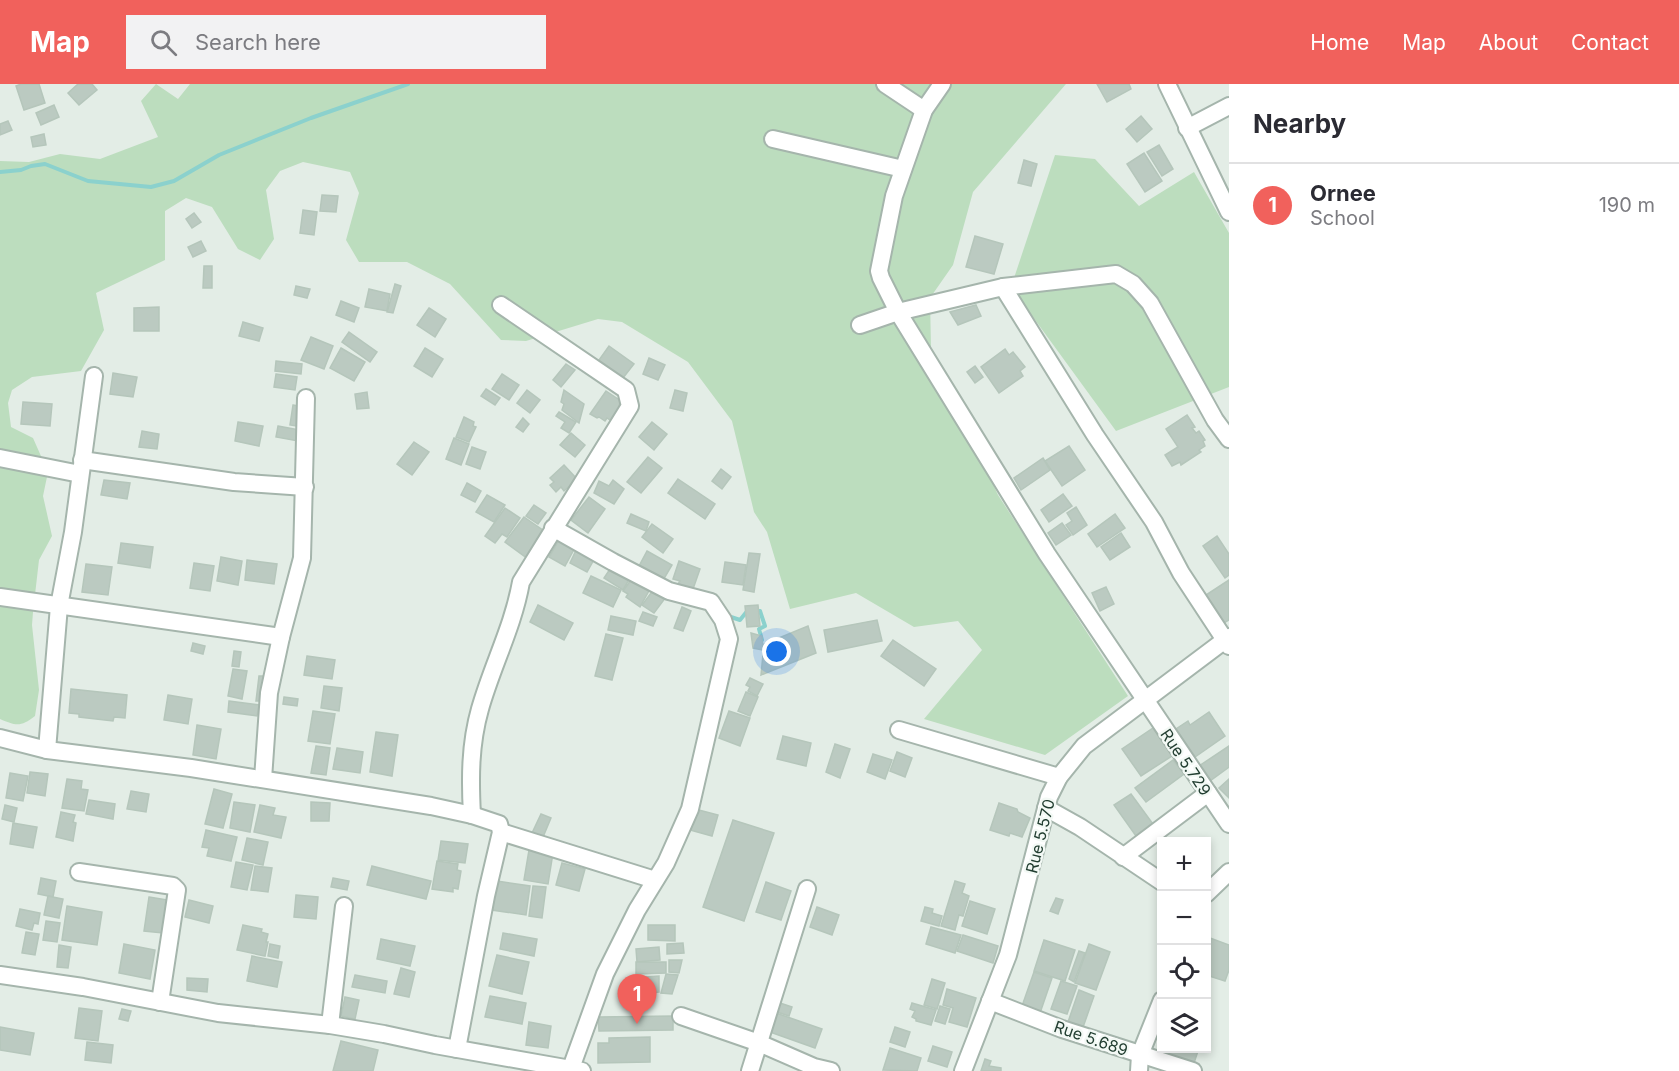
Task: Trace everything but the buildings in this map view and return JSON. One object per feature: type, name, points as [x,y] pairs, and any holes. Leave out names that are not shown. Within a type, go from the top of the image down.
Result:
[{"type":"street","points":[[885,84],[924,110]]},
{"type":"street","name":"Rue 5.729","points":[[942,84],[924,110],[894,196],[879,270],[881,278],[898,312],[1047,554],[1229,824]]},
{"type":"street","points":[[1167,84],[1229,212]]},
{"type":"street","points":[[1187,128],[1229,106]]},
{"type":"street","points":[[773,139],[903,169]]},
{"type":"street","points":[[860,325],[898,312],[1003,287],[1116,274],[1133,284],[1150,303],[1215,420],[1229,439]]},
{"type":"street","points":[[1003,287],[1102,445],[1154,522],[1181,573],[1228,641]]},
{"type":"street","points":[[472,815],[471,758],[480,709],[515,612],[521,582],[630,406],[626,390],[501,305]]},
{"type":"street","points":[[47,750],[59,606],[73,532],[93,376]]},
{"type":"street","points":[[263,779],[269,693],[302,558],[306,398]]},
{"type":"street","points":[[0,458],[305,487]]},
{"type":"street","points":[[0,975],[83,987],[218,1013],[330,1025],[574,1070],[605,974],[637,910],[666,862],[690,809],[729,639],[723,620],[711,602],[669,591],[553,528]]},
{"type":"street","points":[[0,597],[281,637]]},
{"type":"street","name":"Rue 5.570","points":[[963,1071],[1008,955],[1049,797],[1059,777],[1084,746],[1144,700],[1228,641]]},
{"type":"street","points":[[899,730],[1059,777]]},
{"type":"street","points":[[0,738],[47,750],[191,768],[431,806],[499,824],[501,832],[457,1049]]},
{"type":"street","points":[[1123,857],[1208,793]]},
{"type":"street","points":[[1046,808],[1080,827],[1157,879]]},
{"type":"street","points":[[501,832],[655,880]]},
{"type":"street","points":[[79,872],[173,886],[177,890],[160,1002]]},
{"type":"street","points":[[1209,891],[1229,872]]},
{"type":"street","points":[[750,1071],[807,890]]},
{"type":"street","points":[[330,1025],[344,906]]},
{"type":"street","name":"Rue 5.689","points":[[990,1001],[1140,1063],[1193,1071]]},
{"type":"street","points":[[1140,1063],[1157,1012]]},
{"type":"street","points":[[681,1016],[759,1043],[814,1067],[831,1071]]},
{"type":"green space","points":[[156,84],[178,99],[190,84],[1066,84],[973,192],[953,265],[930,298],[931,349],[998,495],[1128,696],[1045,755],[924,719],[982,650],[958,621],[914,627],[856,593],[790,609],[767,532],[754,512],[732,421],[688,362],[622,322],[598,319],[526,341],[501,340],[450,284],[407,262],[359,262],[346,240],[359,193],[350,172],[303,162],[280,171],[266,190],[274,239],[260,260],[238,249],[212,207],[186,198],[165,211],[165,260],[96,293],[104,330],[81,371],[32,377],[12,390],[8,403],[11,427],[33,438],[48,472],[43,496],[52,536],[39,560],[33,612],[32,625],[39,690],[35,716],[18,724],[0,719],[0,161],[29,162],[60,154],[100,159],[158,137],[141,101]]},
{"type":"green space","points":[[1055,155],[1095,159],[1139,206],[1194,172],[1229,233],[1229,387],[1116,431],[1011,287]]},
{"type":"waterway","points":[[0,172],[45,164],[88,181],[151,187],[174,181],[219,155],[311,118],[408,84]]},
{"type":"waterway","points":[[729,620],[731,617],[740,620],[748,610]]},
{"type":"waterway","points":[[754,612],[760,611],[765,626],[759,629],[762,640]]},
{"type":"place","name":"Ornee","points":[[637,1024]]}]
